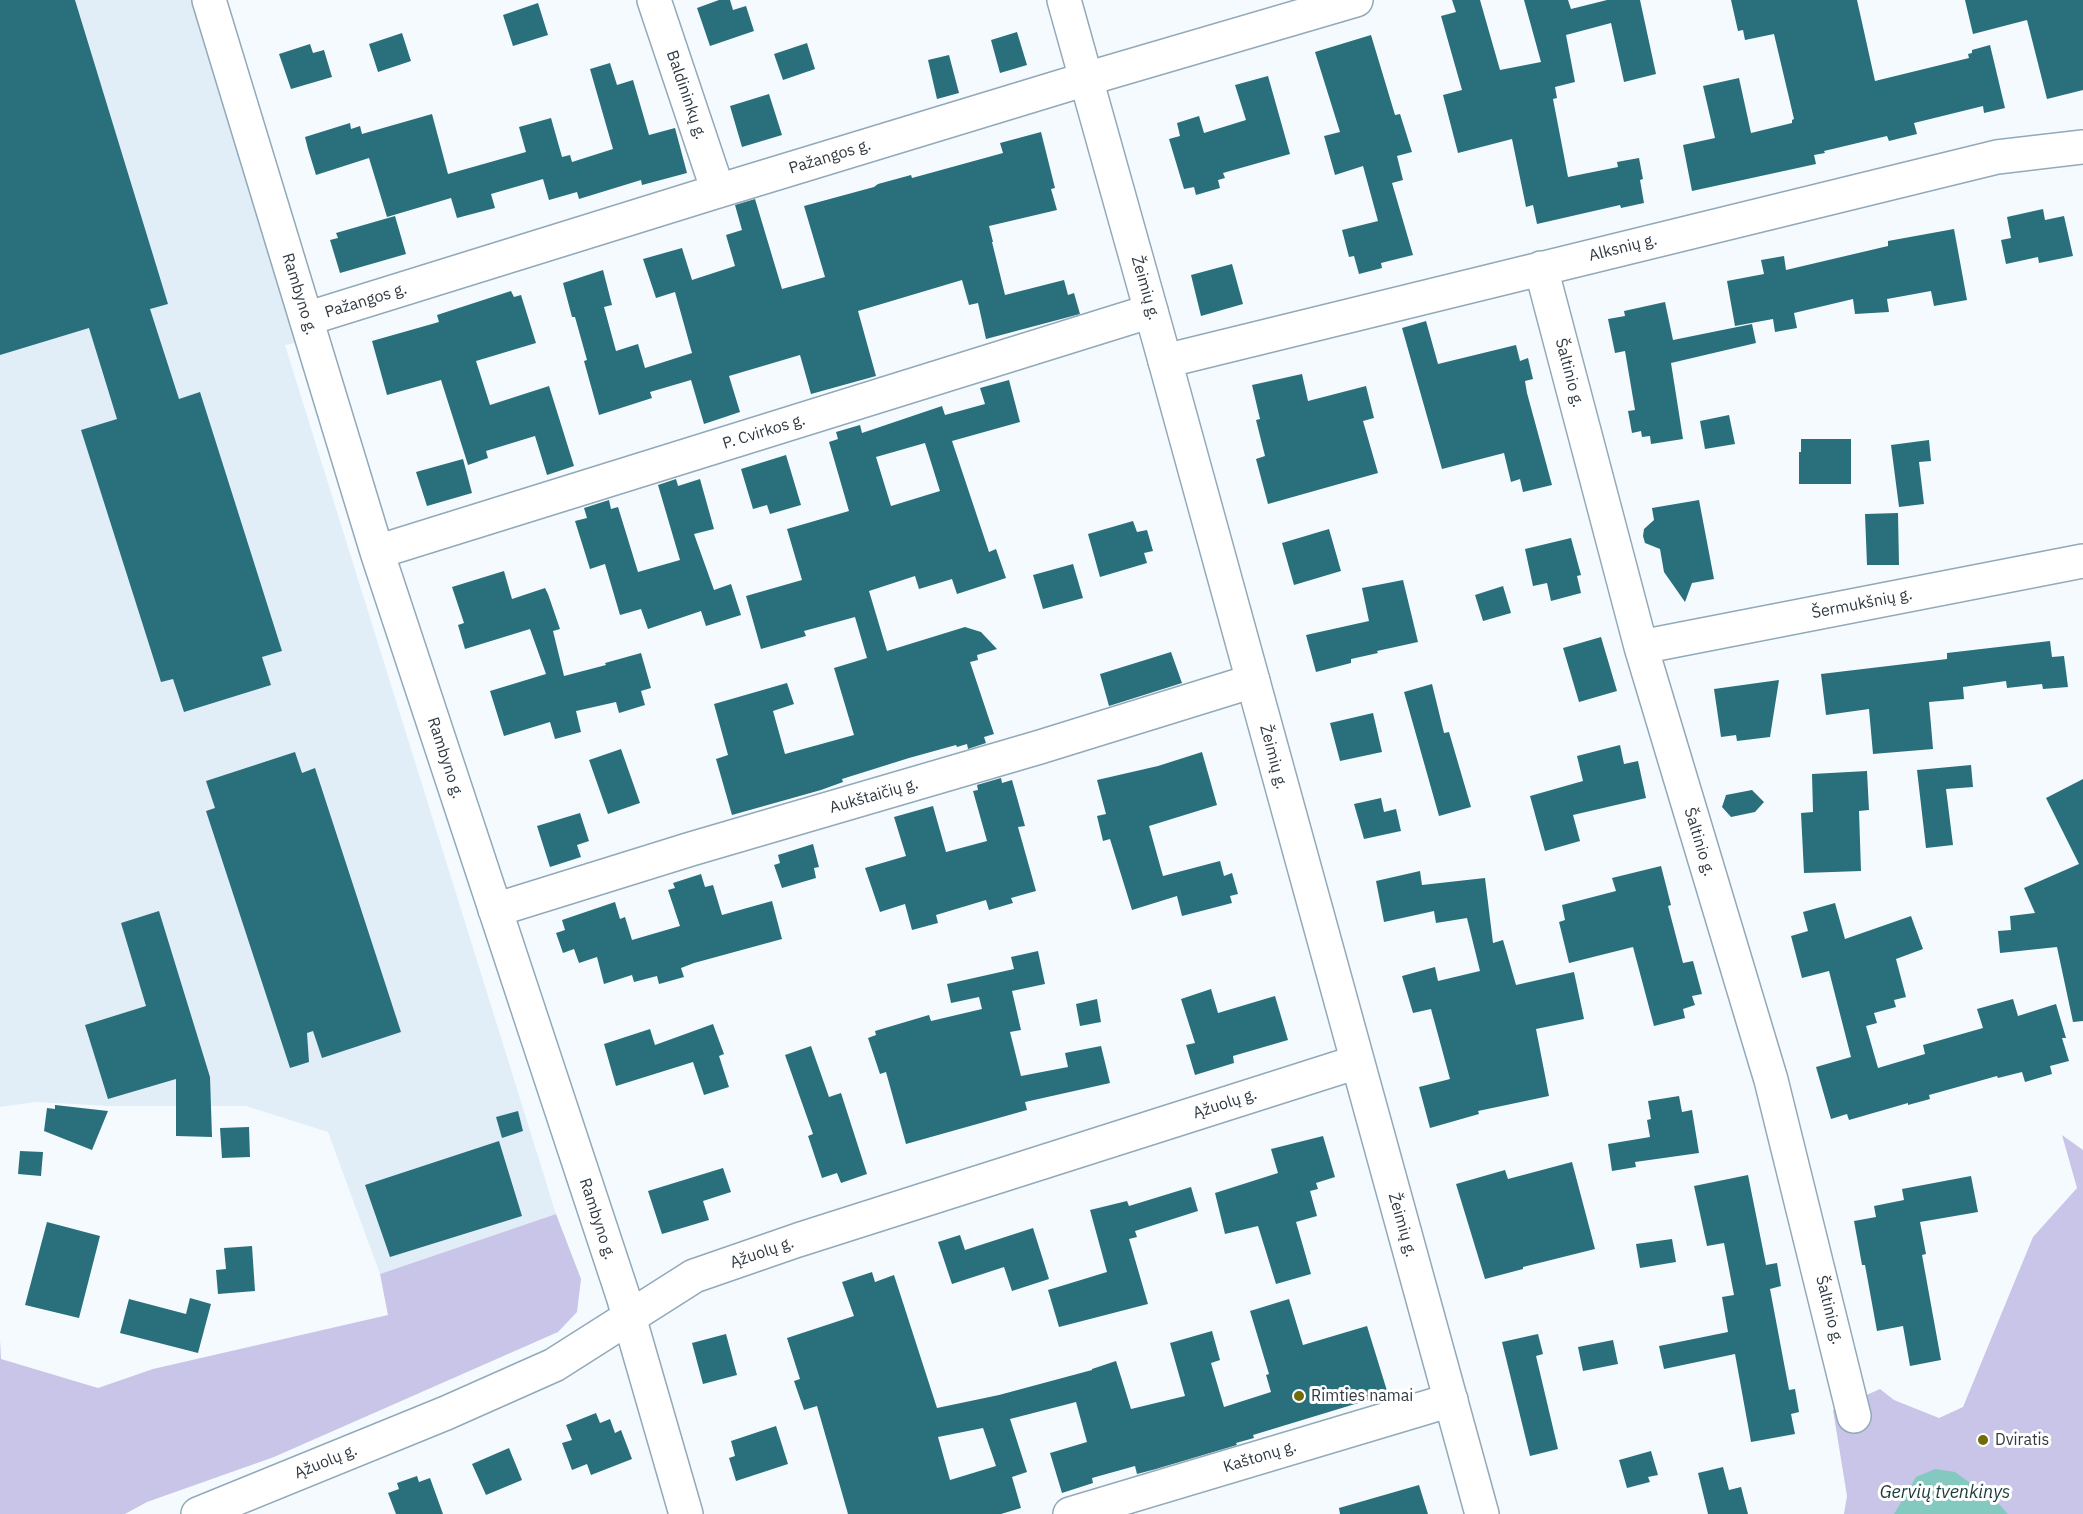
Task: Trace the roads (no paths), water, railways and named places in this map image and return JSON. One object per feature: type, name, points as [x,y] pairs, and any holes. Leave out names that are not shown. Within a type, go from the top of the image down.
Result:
[{"type":"street","name":"Rambyno g.","points":[[209,0],[377,552],[630,1318],[686,1514]]},
{"type":"street","name":"Baldininkų g.","points":[[654,0],[718,191]]},
{"type":"street","name":"Žeimių g.","points":[[1064,0],[1482,1514]]},
{"type":"street","name":"Pažangos g.","points":[[306,319],[1086,79],[1356,0]]},
{"type":"street","name":"Alksnių g.","points":[[1165,361],[1997,158],[2083,147]]},
{"type":"street","name":"Šaltinio g.","points":[[1541,268],[1641,647],[1771,1080],[1854,1416]]},
{"type":"street","name":"P. Cvirkos g.","points":[[377,552],[1151,311]]},
{"type":"street","name":"Šermukšnių g.","points":[[1641,647],[2083,561]]},
{"type":"street","name":"Aukštaičių g.","points":[[495,910],[1253,681]]},
{"type":"street","name":"Ąžuolų g.","points":[[198,1514],[457,1408],[554,1365],[694,1276],[810,1236],[1357,1062]]},
{"type":"street","name":"Kaštonų g.","points":[[1070,1514],[1451,1400]]},
{"type":"water","name":"Gervių tvenkinys","points":[[1935,1469],[1955,1472],[1998,1503],[2008,1514],[1894,1514],[1916,1477]]},
{"type":"place","name":"Rimties namai","points":[[1299,1396]]},
{"type":"place","name":"Dviratis","points":[[1983,1440]]}]
